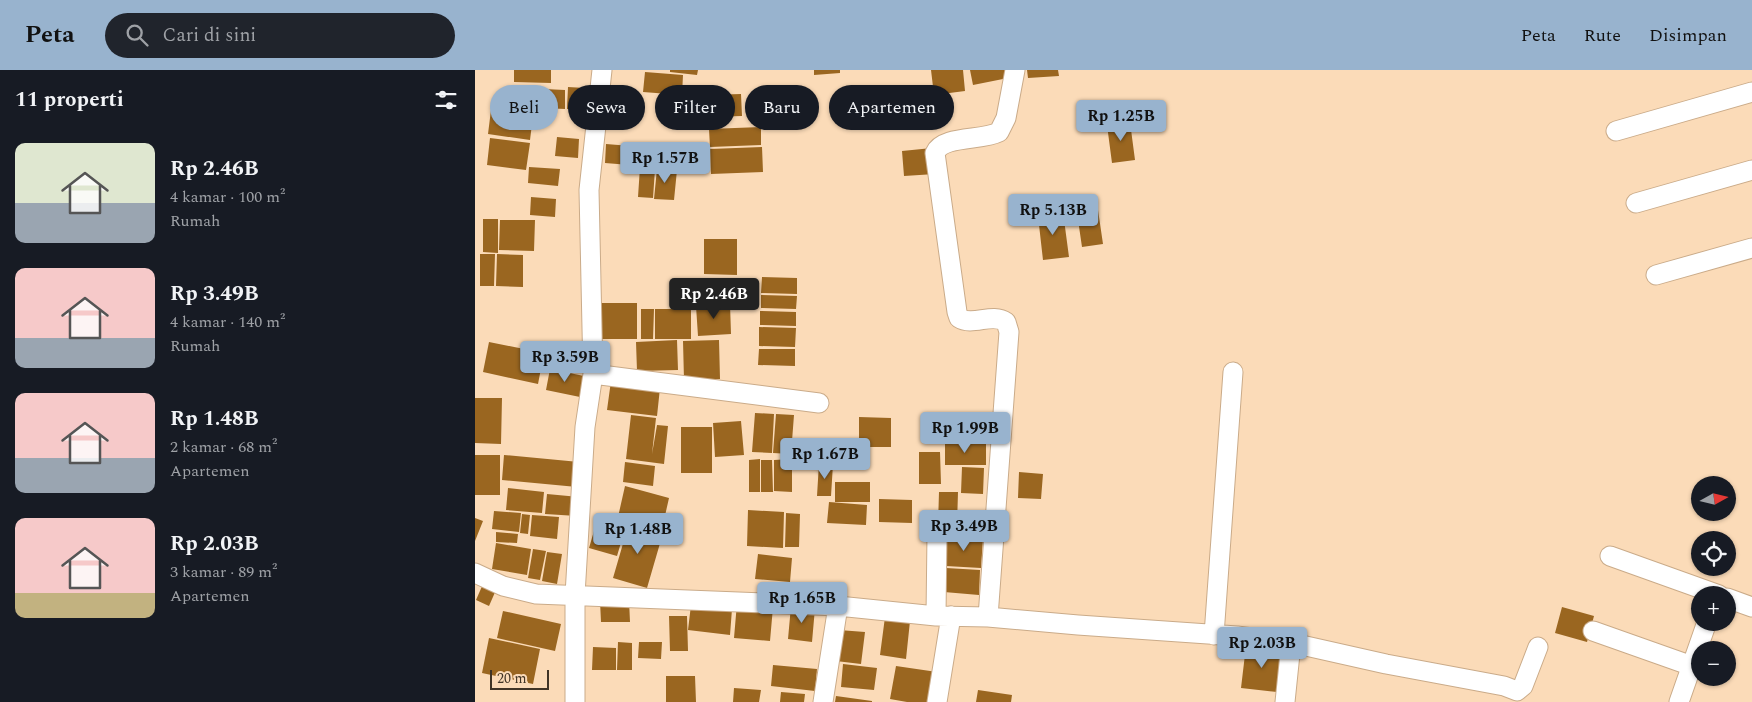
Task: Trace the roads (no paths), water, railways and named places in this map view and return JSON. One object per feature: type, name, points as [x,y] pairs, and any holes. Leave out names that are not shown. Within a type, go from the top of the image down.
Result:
[{"type":"street","points":[[575,702],[575,595],[585,427],[593,374],[589,190],[602,70]]},
{"type":"street","points":[[988,617],[1009,332],[1005,322],[998,318],[969,321],[959,318],[935,153],[937,147],[947,142],[990,136],[999,132],[1006,118],[1015,70]]},
{"type":"street","points":[[1616,131],[1752,92]]},
{"type":"street","points":[[1636,203],[1752,170]]},
{"type":"street","points":[[1657,276],[1752,248]]},
{"type":"street","points":[[1214,635],[1233,372]]},
{"type":"street","points":[[593,374],[819,403]]},
{"type":"street","points":[[937,534],[943,616],[937,702]]},
{"type":"street","points":[[1610,556],[1692,586]]},
{"type":"street","points":[[475,574],[503,586],[536,594],[838,606],[943,616],[988,617],[1237,636],[1291,644],[1504,686],[1517,696],[1523,686],[1538,647]]},
{"type":"street","points":[[1736,602],[1752,607]]},
{"type":"street","points":[[823,702],[838,606]]},
{"type":"street","points":[[1593,630],[1691,666]]},
{"type":"street","points":[[1285,702],[1291,644]]},
{"type":"street","points":[[1679,702],[1691,669]]}]
